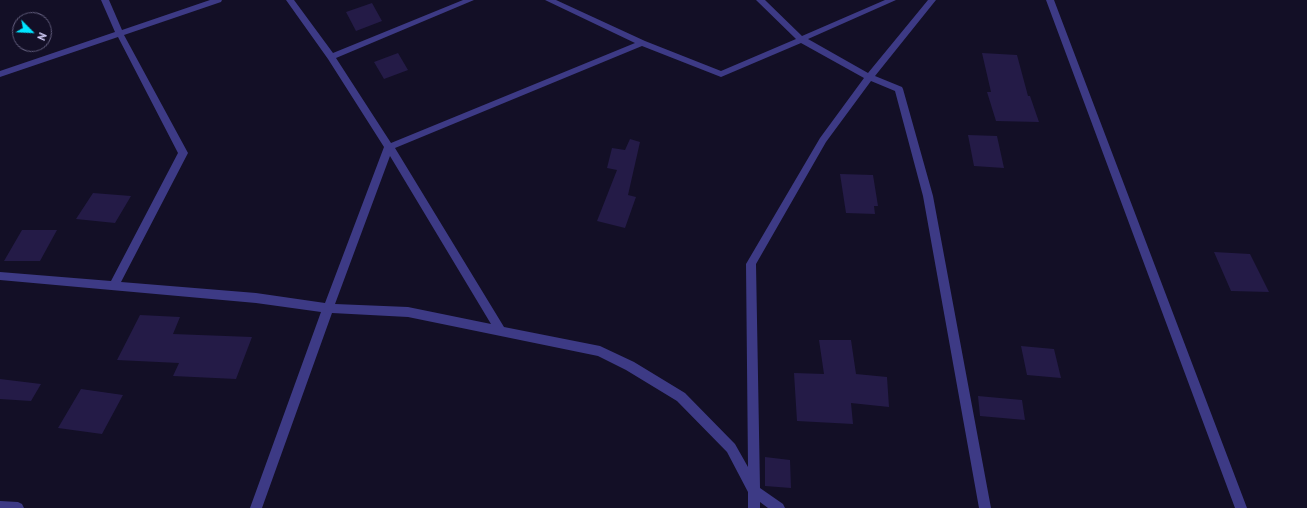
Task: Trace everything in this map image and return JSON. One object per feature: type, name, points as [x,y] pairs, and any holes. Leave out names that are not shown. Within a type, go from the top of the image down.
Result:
[{"type":"street","points":[[105,0],[120,34],[183,153],[114,285]]},
{"type":"street","points":[[0,74],[218,0]]},
{"type":"street","points":[[290,0],[331,57],[389,147],[501,331]]},
{"type":"street","points":[[331,57],[470,0]]},
{"type":"street","points":[[549,0],[642,42],[721,74],[892,0]]},
{"type":"street","points":[[760,0],[800,39],[869,77],[899,89],[928,196],[985,508]]},
{"type":"street","points":[[754,508],[751,264],[823,140],[869,77],[932,0]]},
{"type":"street","points":[[1050,0],[1241,508]]},
{"type":"street","points":[[256,508],[328,308],[389,147],[642,42]]},
{"type":"street","points":[[0,276],[256,298],[328,308],[408,312],[600,351],[630,366],[681,397],[731,448],[754,491],[779,508]]},
{"type":"street","points":[[0,507],[18,508]]},
{"type":"building","points":[[372,3],[382,21],[356,31],[346,12]]},
{"type":"building","points":[[398,53],[408,70],[384,79],[374,62]]},
{"type":"building","points":[[982,53],[1017,55],[1028,96],[1030,96],[1039,122],[996,121],[987,92],[991,92]]},
{"type":"building","points":[[968,135],[997,136],[1004,168],[974,166]]},
{"type":"building","points":[[630,139],[640,142],[628,195],[636,197],[625,228],[597,221],[617,170],[607,168],[612,148],[625,150]]},
{"type":"building","points":[[840,174],[873,175],[878,206],[874,206],[875,214],[846,213]]},
{"type":"building","points":[[93,193],[131,196],[115,223],[76,219]]},
{"type":"building","points":[[22,230],[57,230],[40,261],[4,261]]},
{"type":"building","points":[[1214,252],[1250,254],[1269,292],[1231,291]]},
{"type":"building","points":[[140,315],[180,317],[173,334],[252,337],[236,379],[173,376],[179,363],[117,360]]},
{"type":"building","points":[[819,340],[851,340],[856,374],[887,377],[889,407],[851,403],[853,424],[797,421],[794,373],[824,374]]},
{"type":"building","points":[[1021,346],[1054,349],[1061,378],[1027,375]]},
{"type":"building","points":[[0,379],[41,384],[31,401],[0,399]]},
{"type":"building","points":[[81,389],[123,395],[102,434],[58,428]]},
{"type":"building","points":[[978,396],[1022,400],[1025,420],[980,416]]},
{"type":"building","points":[[765,457],[790,460],[791,488],[765,486]]}]
